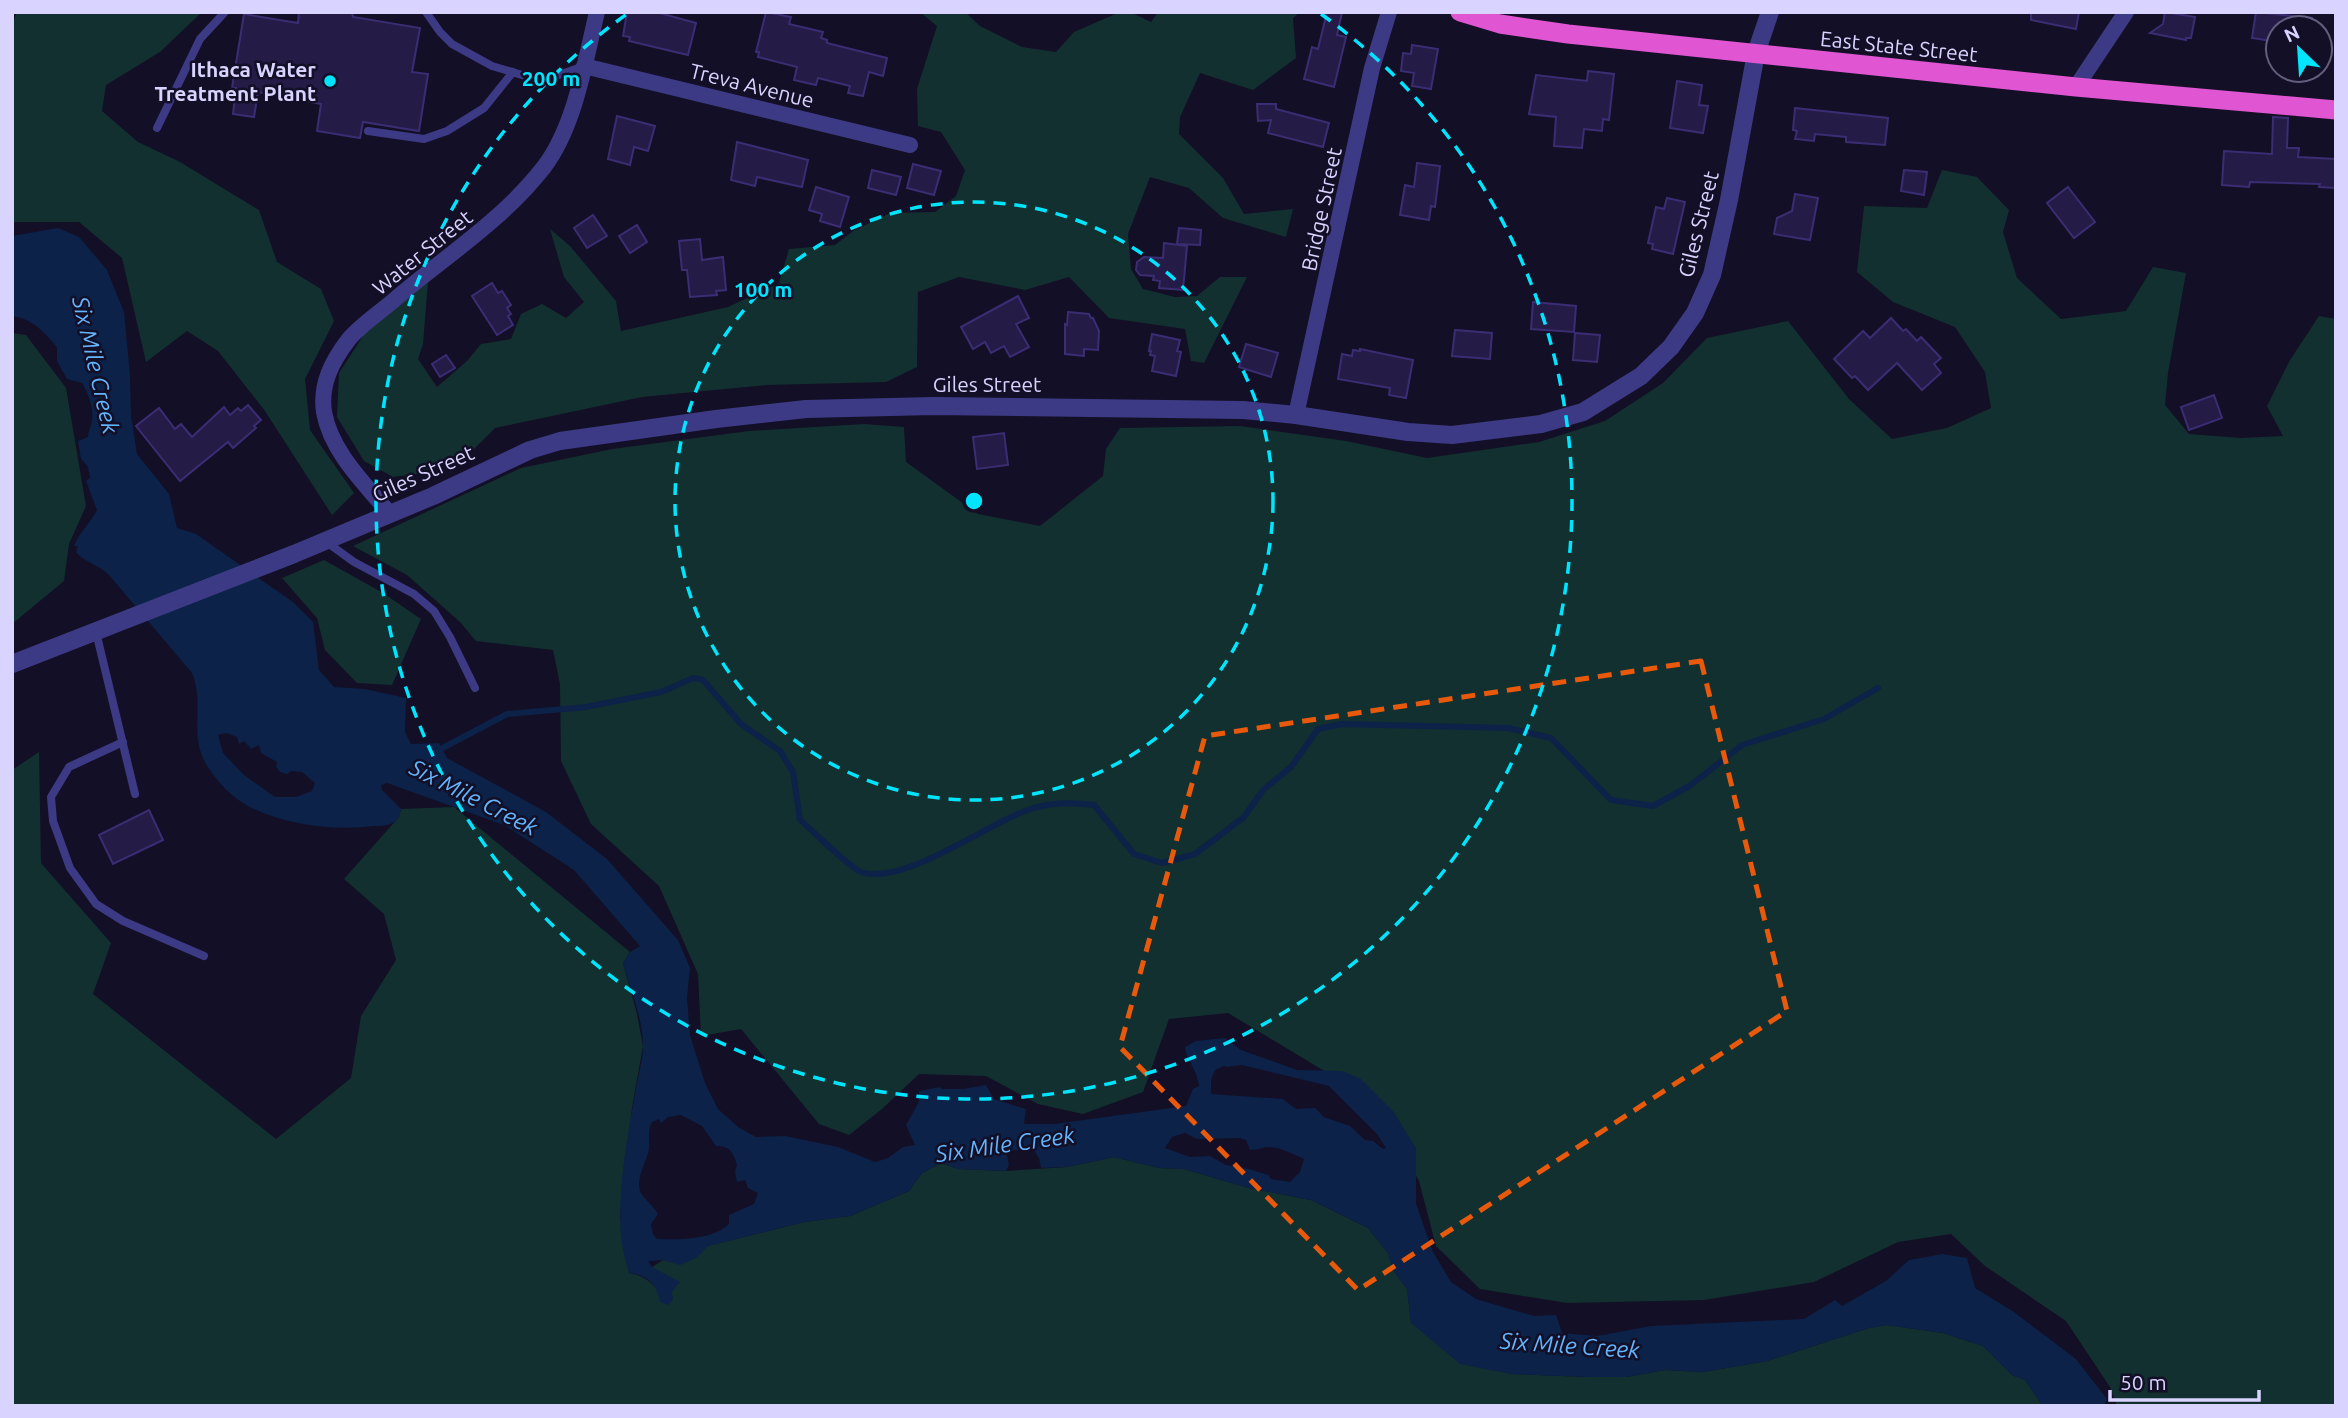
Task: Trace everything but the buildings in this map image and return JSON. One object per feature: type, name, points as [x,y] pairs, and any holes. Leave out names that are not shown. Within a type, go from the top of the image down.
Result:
[{"type":"highway","name":"East State Street","points":[[1460,12],[1500,24],[1568,34],[2076,87],[2336,110]]},
{"type":"street","name":"Water Street","points":[[390,514],[351,466],[331,434],[324,414],[323,398],[330,368],[351,336],[490,223],[538,174],[557,146],[574,104],[597,12]]},
{"type":"street","name":"Bridge Street","points":[[1296,415],[1372,68],[1389,12]]},
{"type":"street","name":"Giles Street","points":[[12,664],[294,554],[433,496],[530,450],[560,441],[806,409],[933,406],[1229,410],[1296,415],[1408,432],[1452,435],[1541,424],[1583,412],[1641,376],[1671,347],[1695,313],[1712,275],[1756,53],[1770,12]]},
{"type":"street","points":[[2076,87],[2126,12]]},
{"type":"street","name":"Treva Avenue","points":[[584,66],[910,145]]},
{"type":"lane","points":[[157,128],[200,39],[225,12]]},
{"type":"lane","points":[[426,12],[452,44],[492,66],[542,81],[584,66]]},
{"type":"lane","points":[[368,131],[424,139],[447,131],[484,108],[513,72]]},
{"type":"lane","points":[[325,541],[354,562],[414,594],[434,611],[475,688]]},
{"type":"lane","points":[[102,630],[135,794]]},
{"type":"lane","points":[[123,742],[69,767],[51,797],[53,821],[70,868],[96,904],[123,921],[204,956]]},
{"type":"highlighted area","points":[[1701,661],[1787,1011],[1358,1290],[1120,1047],[1205,736]]},
{"type":"green space","points":[[17,12],[202,12],[160,52],[106,85],[102,111],[138,142],[180,162],[259,210],[277,262],[321,289],[334,321],[305,379],[310,430],[354,493],[332,515],[265,411],[218,351],[187,331],[146,362],[122,258],[79,222],[12,222],[12,25]]},
{"type":"green space","points":[[920,12],[965,12],[980,26],[1022,47],[1056,52],[1074,32],[1120,12],[1130,12],[1151,22],[1158,12],[1300,12],[1293,18],[1296,58],[1253,90],[1200,73],[1180,117],[1179,134],[1223,178],[1244,214],[1293,209],[1286,237],[1223,218],[1189,188],[1150,177],[1128,234],[1131,269],[1143,289],[1175,297],[1197,296],[1220,277],[1247,277],[1204,363],[1191,361],[1185,329],[1109,318],[1069,277],[1025,290],[959,277],[918,292],[917,367],[886,382],[767,385],[642,397],[495,428],[470,453],[424,473],[393,477],[364,461],[337,417],[339,373],[365,333],[428,282],[423,344],[418,359],[437,387],[467,361],[481,344],[511,339],[521,314],[542,304],[566,318],[584,302],[564,277],[550,229],[570,246],[616,301],[621,331],[728,307],[779,283],[789,249],[835,245],[853,231],[890,213],[935,212],[956,196],[965,170],[941,132],[918,126],[917,89],[937,26]]},
{"type":"green space","points":[[1942,170],[1977,177],[2009,210],[2003,232],[2017,278],[2061,319],[2126,311],[2153,267],[2186,273],[2165,405],[2189,434],[2241,438],[2283,436],[2267,406],[2290,360],[2319,316],[2336,319],[2336,1406],[2117,1406],[2110,1387],[2066,1321],[1985,1266],[1951,1234],[1898,1242],[1814,1282],[1704,1300],[1567,1303],[1480,1289],[1436,1246],[1419,1181],[1374,1101],[1228,1013],[1169,1019],[1143,1092],[1083,1114],[1038,1104],[986,1076],[919,1074],[849,1135],[819,1124],[741,1029],[701,1036],[698,974],[659,886],[591,824],[561,761],[560,684],[553,650],[476,641],[460,622],[407,575],[353,546],[521,468],[612,449],[749,431],[864,424],[904,427],[906,462],[978,514],[1040,526],[1103,476],[1106,449],[1120,428],[1240,426],[1346,441],[1427,458],[1539,442],[1605,421],[1663,383],[1707,338],[1788,321],[1849,399],[1892,439],[1947,428],[1991,408],[1985,372],[1955,327],[1893,302],[1857,272],[1864,206],[1927,208]]},
{"type":"green space","points":[[12,333],[26,335],[66,388],[86,506],[69,544],[64,581],[12,624]]},
{"type":"green space","points":[[324,560],[383,593],[421,619],[392,685],[357,683],[325,650],[317,618],[282,578]]},
{"type":"green space","points":[[39,752],[41,863],[111,943],[93,994],[276,1139],[351,1078],[361,1016],[396,960],[384,914],[344,879],[399,817],[401,809],[454,807],[630,952],[623,963],[643,1046],[632,1108],[620,1216],[629,1273],[652,1284],[668,1305],[652,1267],[663,1260],[677,1263],[687,1261],[707,1246],[804,1222],[850,1216],[909,1191],[922,1173],[941,1163],[958,1169],[1006,1171],[1067,1167],[1114,1157],[1159,1168],[1184,1169],[1249,1188],[1311,1200],[1368,1228],[1388,1253],[1393,1270],[1407,1289],[1411,1323],[1511,1374],[1626,1377],[1665,1370],[1703,1372],[1767,1361],[1869,1328],[1887,1325],[1943,1333],[1983,1346],[2012,1375],[2025,1380],[2043,1406],[12,1406],[12,770]]},
{"type":"water","name":"Six Mile Creek","points":[[58,228],[79,237],[107,270],[124,312],[131,416],[137,454],[169,494],[177,528],[196,534],[293,602],[313,622],[319,670],[334,687],[365,689],[406,698],[405,732],[411,744],[439,743],[447,758],[546,812],[607,859],[678,940],[690,968],[687,998],[690,1035],[705,1083],[718,1109],[738,1127],[756,1137],[785,1136],[838,1147],[875,1162],[888,1158],[903,1147],[915,1145],[906,1125],[919,1102],[919,1091],[940,1087],[963,1089],[986,1085],[994,1099],[1026,1109],[1024,1124],[1054,1124],[1186,1106],[1193,1089],[1199,1086],[1185,1047],[1196,1041],[1225,1038],[1241,1050],[1297,1070],[1342,1071],[1361,1079],[1393,1111],[1416,1148],[1416,1204],[1433,1252],[1451,1282],[1476,1299],[1534,1316],[1556,1315],[1562,1333],[1597,1336],[1651,1326],[1804,1319],[1835,1300],[1842,1306],[1886,1281],[1909,1260],[1942,1254],[1967,1258],[1975,1288],[2014,1312],[2076,1359],[2107,1399],[2104,1406],[2043,1406],[2025,1380],[2012,1375],[1983,1346],[1943,1333],[1887,1325],[1869,1328],[1767,1361],[1703,1372],[1665,1370],[1626,1377],[1587,1377],[1511,1374],[1460,1364],[1411,1323],[1407,1289],[1393,1270],[1388,1253],[1368,1228],[1311,1200],[1249,1188],[1184,1169],[1159,1168],[1114,1157],[1067,1167],[1041,1168],[1033,1149],[1006,1151],[1009,1165],[1006,1171],[958,1169],[941,1163],[922,1173],[909,1191],[850,1216],[804,1222],[708,1246],[696,1258],[680,1265],[663,1260],[648,1261],[652,1267],[680,1282],[672,1292],[673,1300],[668,1305],[660,1302],[657,1290],[651,1282],[630,1273],[621,1232],[622,1182],[643,1046],[639,1015],[623,963],[630,952],[640,946],[574,870],[504,825],[387,783],[381,785],[382,790],[401,809],[396,821],[384,826],[342,828],[309,825],[262,813],[242,803],[223,786],[210,770],[199,746],[196,685],[192,673],[109,575],[76,552],[76,541],[97,510],[86,481],[90,478],[88,467],[81,459],[78,441],[88,437],[92,408],[82,383],[67,379],[57,361],[57,347],[32,323],[12,316],[12,236]],"holes":[[[226,733],[237,737],[239,744],[244,741],[251,749],[259,745],[261,753],[277,762],[276,767],[280,772],[302,772],[315,783],[312,791],[296,797],[275,797],[244,775],[223,753],[218,735]],[[1242,1065],[1329,1086],[1377,1134],[1386,1148],[1365,1140],[1350,1126],[1324,1117],[1315,1108],[1296,1109],[1283,1099],[1211,1094],[1211,1080],[1215,1070]],[[681,1115],[702,1126],[716,1146],[725,1147],[733,1154],[737,1165],[737,1182],[745,1180],[748,1188],[758,1193],[754,1204],[729,1215],[729,1224],[714,1233],[675,1239],[657,1239],[653,1234],[651,1224],[658,1214],[641,1193],[639,1183],[649,1149],[650,1125],[659,1119],[661,1123],[668,1117]],[[1185,1133],[1197,1139],[1240,1138],[1246,1140],[1250,1150],[1272,1147],[1304,1159],[1300,1172],[1290,1182],[1271,1179],[1268,1175],[1249,1169],[1226,1165],[1210,1156],[1190,1157],[1165,1148],[1172,1137]]]},
{"type":"waterway","name":"Six Mile Creek","points":[[437,751],[507,714],[586,707],[661,692],[693,678],[703,680],[741,724],[780,751],[793,772],[800,820],[861,872],[878,874],[920,863],[1025,811],[1051,804],[1068,803],[1094,805],[1134,854],[1162,863],[1195,854],[1244,817],[1263,790],[1291,767],[1318,729],[1342,724],[1508,728],[1551,738],[1611,800],[1653,806],[1691,785],[1742,745],[1824,719],[1878,688]]},
{"type":"place","name":"Ithaca Water Treatment Plant","points":[[330,81]]}]
